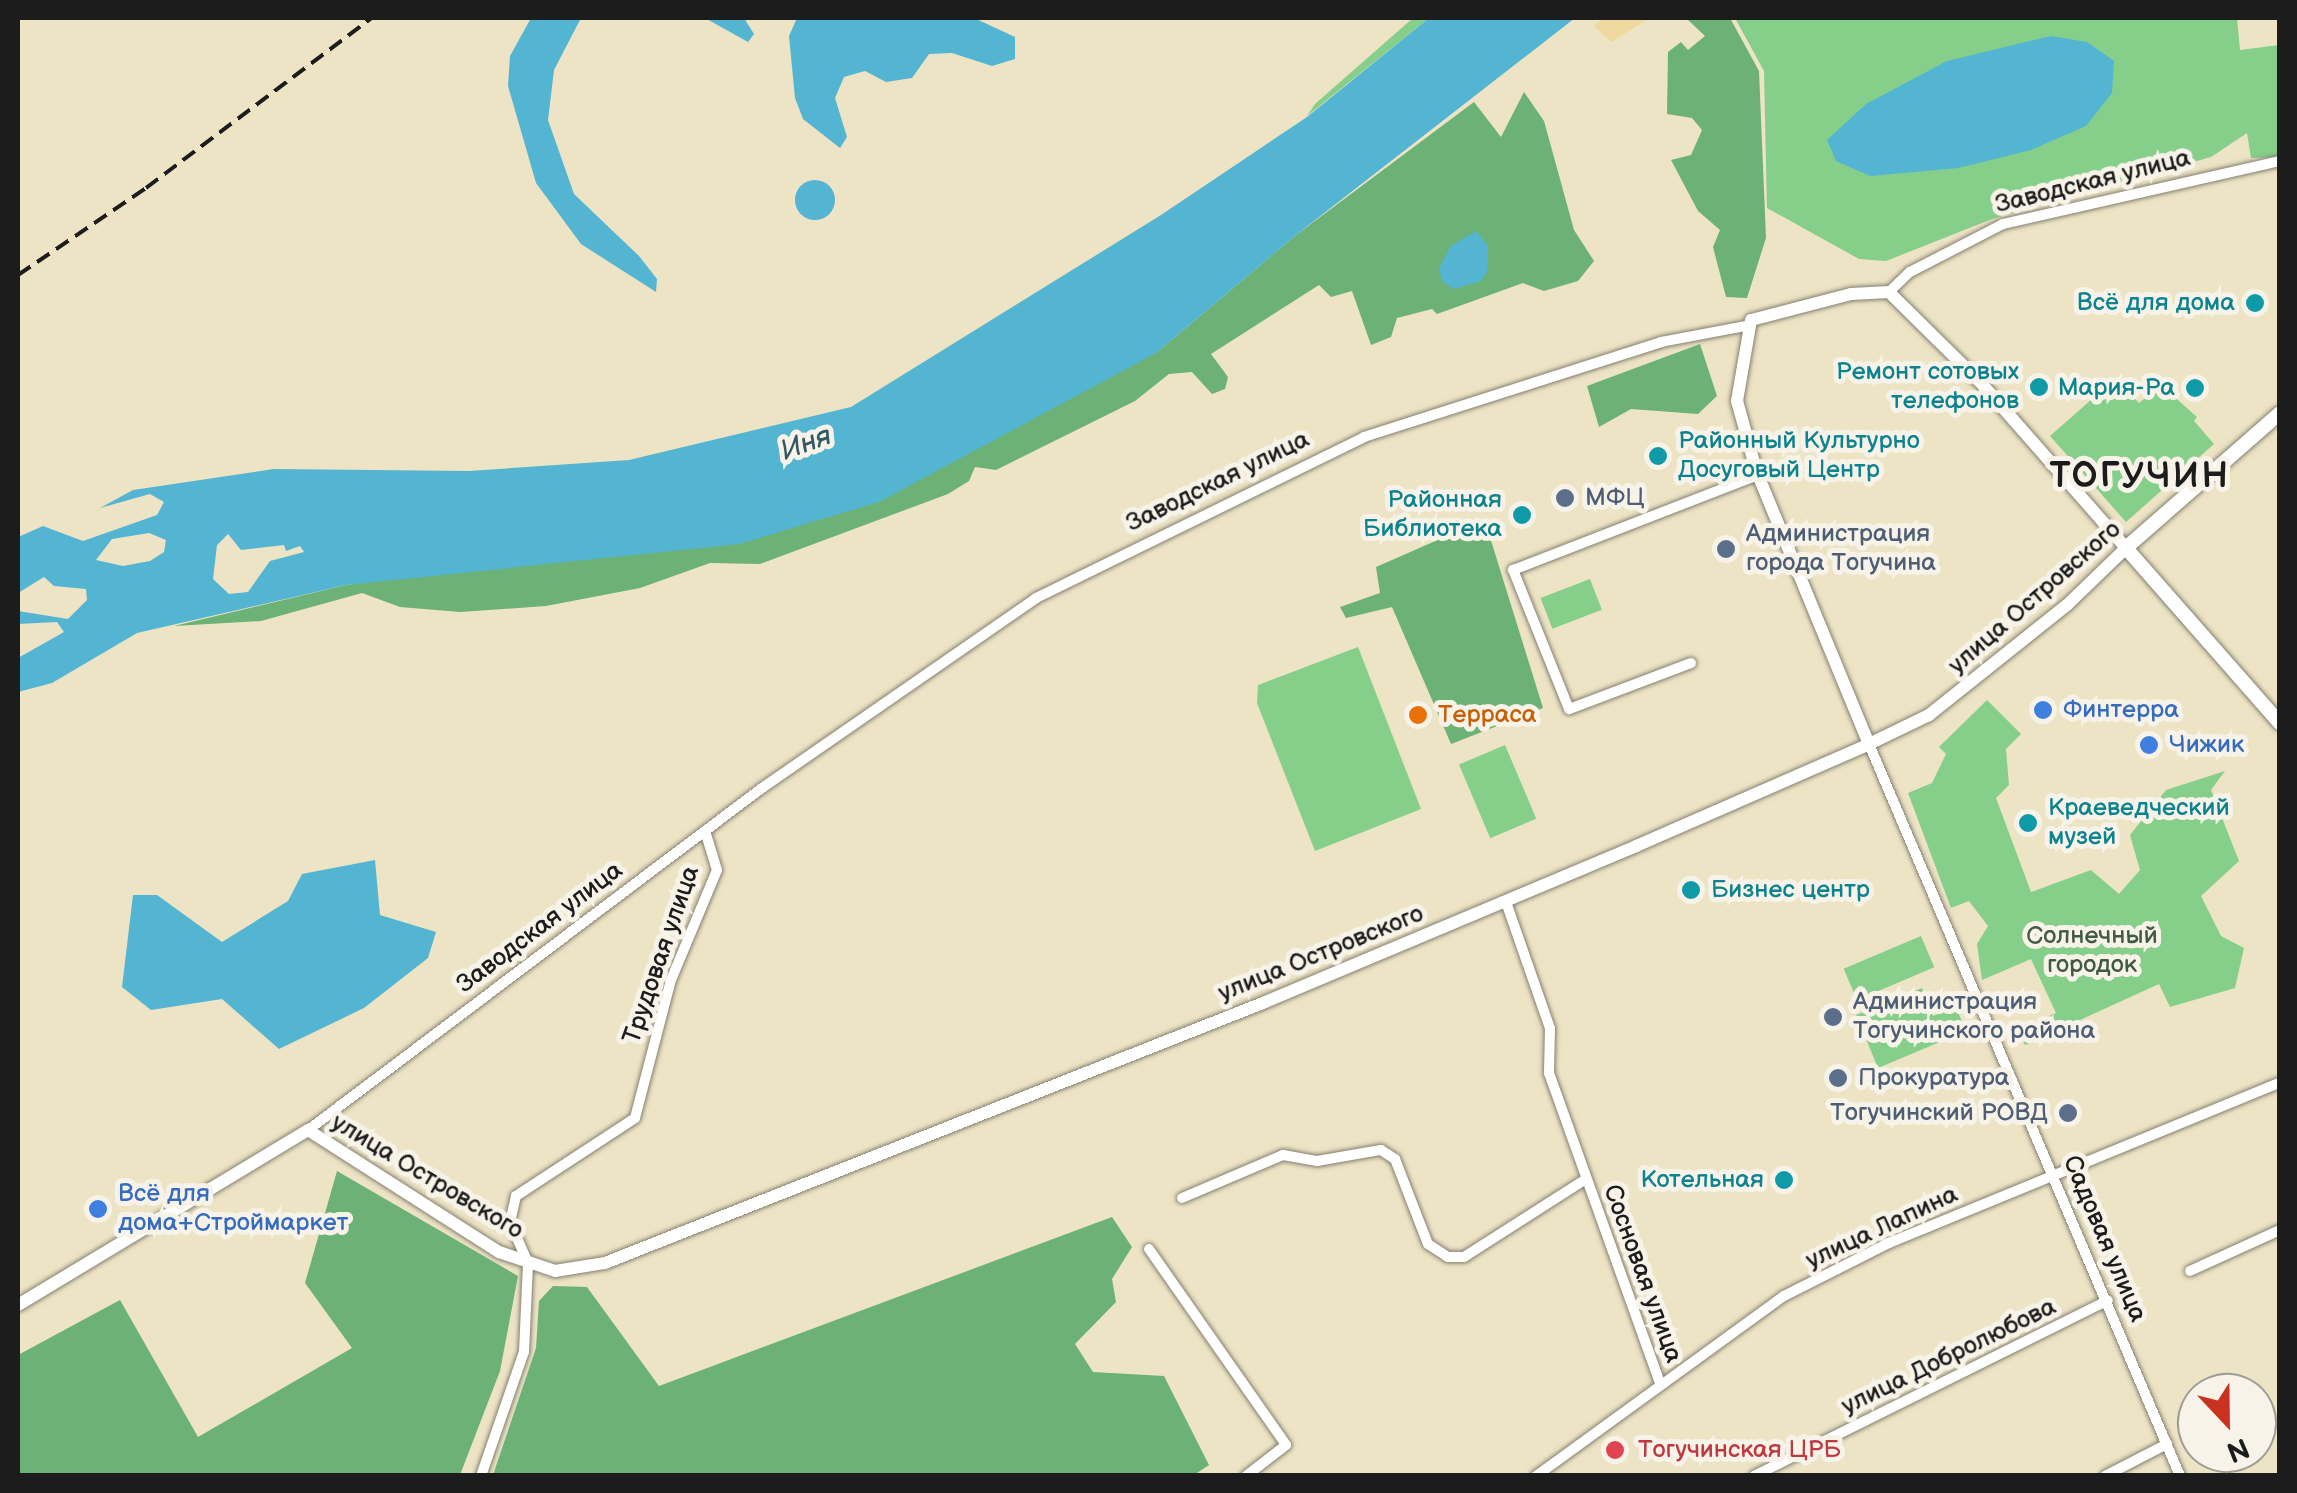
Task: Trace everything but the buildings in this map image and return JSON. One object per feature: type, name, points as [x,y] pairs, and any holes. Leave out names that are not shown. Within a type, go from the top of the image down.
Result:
[{"type":"main road","name":"улица Островского","points":[[2126,548],[2276,420]]},
{"type":"main road","points":[[2126,548],[2280,723]]},
{"type":"street","name":"Заводская улица","points":[[308,1130],[706,831],[988,626],[1295,467],[1398,425],[1571,369],[1746,326],[1809,303],[1889,292],[1910,272],[2002,224],[2280,161]]},
{"type":"street","points":[[1889,292],[1983,385],[2126,548]]},
{"type":"street","points":[[1746,326],[1737,401],[1758,474],[1870,744]]},
{"type":"street","points":[[1690,663],[1569,709],[1512,570],[1758,474]]},
{"type":"street","name":"улица Островского","points":[[308,1130],[499,1252],[555,1271],[605,1262],[839,1174],[1506,902],[1870,744],[1962,692],[2126,548]]},
{"type":"street","name":"Садовая улица","points":[[1870,744],[2180,1476]]},
{"type":"street","name":"Трудовая улица","points":[[528,1262],[510,1222],[516,1196],[635,1118],[671,980],[716,870],[706,831]]},
{"type":"street","name":"Сосновая улица","points":[[1506,902],[1550,1028],[1549,1073],[1660,1382]]},
{"type":"street","name":"улица Лапина","points":[[1536,1476],[1660,1382],[1784,1296],[1889,1243],[2280,1082]]},
{"type":"street","points":[[18,1305],[308,1130]]},
{"type":"street","name":"Сосновая улица","points":[[1182,1198],[1283,1156],[1317,1161],[1381,1150],[1395,1159],[1428,1244],[1448,1257],[1464,1257],[1586,1179]]},
{"type":"street","points":[[2190,1271],[2280,1230]]},
{"type":"street","points":[[1149,1249],[1286,1444],[1246,1476]]},
{"type":"street","points":[[480,1476],[524,1352],[528,1262]]},
{"type":"street","name":"улица Добролюбова","points":[[1754,1476],[2108,1300]]},
{"type":"street","points":[[2105,1476],[2167,1444]]},
{"type":"green space","points":[[1413,18],[1429,18],[1307,116],[1315,104]]},
{"type":"green space","points":[[1686,18],[1730,18],[1759,71],[1766,238],[1747,298],[1726,297],[1713,247],[1720,230],[1698,211],[1671,160],[1691,155],[1702,130],[1692,118],[1667,114],[1668,52],[1681,42],[1688,50],[1705,36]]},
{"type":"green space","points":[[1735,18],[2237,18],[2240,50],[2279,45],[2279,157],[2251,158],[2247,133],[2211,157],[1992,219],[1886,261],[1859,259],[1767,208],[1764,71]]},
{"type":"green space","points":[[1524,92],[1544,121],[1574,230],[1594,261],[1578,281],[1544,291],[1523,283],[1437,314],[1432,309],[1397,318],[1391,337],[1371,345],[1352,291],[1331,297],[1319,285],[1211,354],[1228,377],[1225,389],[1212,394],[1192,372],[1169,374],[1135,401],[996,470],[975,467],[969,481],[948,494],[760,564],[710,563],[640,588],[546,606],[460,612],[400,607],[362,593],[261,621],[174,626],[346,585],[407,577],[1156,353],[1296,235],[1474,102],[1501,137]]},
{"type":"green space","points":[[1700,344],[1717,396],[1698,414],[1631,409],[1599,427],[1587,386]]},
{"type":"green space","points":[[2116,378],[2139,403],[2161,385],[2197,417],[2194,421],[2214,444],[2126,522],[2050,436]]},
{"type":"green space","points":[[1465,528],[1489,534],[1543,708],[1451,744],[1392,607],[1346,618],[1340,607],[1380,593],[1376,567]]},
{"type":"green space","points":[[1590,579],[1602,610],[1552,629],[1541,598]]},
{"type":"green space","points":[[1358,647],[1421,809],[1315,851],[1257,703],[1258,685]]},
{"type":"green space","name":"Солнечный городок","points":[[1987,700],[2021,734],[2006,749],[2009,785],[1996,798],[2031,892],[2091,870],[2119,894],[2140,870],[2130,835],[2166,790],[2225,771],[2211,790],[2239,861],[2201,896],[2221,936],[2244,948],[2235,988],[2170,1007],[2159,984],[2025,1045],[2018,1030],[2056,1013],[2031,959],[1982,980],[1977,944],[1988,926],[1969,901],[1951,908],[1908,793],[1932,783],[1946,754],[1939,747]]},
{"type":"green space","points":[[1505,745],[1536,819],[1490,838],[1459,765]]},
{"type":"green space","points":[[1921,936],[1934,967],[1857,1000],[1844,969]]},
{"type":"green space","points":[[1922,988],[1933,1016],[1956,1007],[1966,1031],[1878,1068],[1856,1015]]},
{"type":"green space","points":[[337,1171],[518,1276],[500,1371],[460,1475],[18,1475],[18,1355],[120,1300],[198,1437],[352,1348],[305,1283]]},
{"type":"green space","points":[[1112,1217],[1132,1247],[1112,1279],[1116,1302],[1075,1344],[1093,1372],[1164,1376],[1209,1465],[1194,1475],[493,1475],[536,1348],[539,1301],[553,1286],[587,1287],[659,1386]]},
{"type":"sand","points":[[1603,18],[1650,18],[1611,42],[1594,26]]},
{"type":"water","points":[[531,18],[581,18],[554,70],[548,120],[574,194],[639,256],[657,279],[656,292],[581,244],[536,183],[508,86],[510,56]]},
{"type":"water","points":[[705,18],[744,18],[754,34],[748,42]]},
{"type":"water","points":[[797,18],[974,18],[1015,37],[1015,59],[992,66],[952,53],[929,54],[912,78],[886,82],[865,71],[844,77],[835,98],[847,137],[840,148],[803,119],[795,98],[789,36]]},
{"type":"water","name":"Иня","points":[[1429,18],[1575,18],[1296,235],[1156,353],[879,502],[739,544],[346,585],[137,633],[52,683],[18,692],[18,658],[64,632],[57,622],[18,624],[18,611],[68,619],[87,600],[86,589],[54,586],[44,577],[18,593],[18,537],[43,526],[83,541],[157,515],[164,502],[150,494],[100,508],[133,490],[274,469],[469,471],[629,460],[851,407],[1161,215],[1307,117]],"holes":[[[149,533],[166,540],[164,552],[150,561],[123,566],[96,560],[112,539]],[[228,534],[241,550],[284,545],[286,551],[300,546],[304,552],[270,561],[248,592],[229,594],[213,579],[217,545]]]},
{"type":"water","points":[[2051,36],[2087,42],[2114,61],[2112,93],[2086,126],[2031,150],[1958,168],[1870,176],[1836,161],[1827,140],[1866,104],[1947,61]]},
{"type":"water","points":[[815,180],[829,186],[835,200],[829,214],[815,220],[801,214],[795,200],[801,186]]},
{"type":"water","points":[[1476,231],[1488,246],[1487,272],[1481,281],[1454,289],[1442,281],[1439,268],[1451,246]]},
{"type":"water","points":[[375,860],[380,915],[436,932],[428,958],[364,1008],[279,1049],[222,999],[151,1010],[122,987],[133,895],[157,895],[222,942],[288,901],[302,874]]},
{"type":"railway","points":[[18,275],[146,188],[372,18]]},
{"type":"place","name":"Всё для дома","points":[[2255,303]]},
{"type":"place","name":"Ремонт сотовых телефонов","points":[[2039,387]]},
{"type":"place","name":"Мария-Ра","points":[[2195,388]]},
{"type":"place","name":"Районный Культурно Досуговый Центр","points":[[1658,456]]},
{"type":"place","name":"МФЦ","points":[[1565,498]]},
{"type":"place","name":"Районная Библиотека","points":[[1522,515]]},
{"type":"place","name":"Администрация города Тогучина","points":[[1726,549]]},
{"type":"place","name":"Финтерра","points":[[2043,710]]},
{"type":"place","name":"Терраса","points":[[1418,715]]},
{"type":"place","name":"Чижик","points":[[2149,745]]},
{"type":"place","name":"Краеведческий музей","points":[[2028,823]]},
{"type":"place","name":"Бизнес центр","points":[[1691,890]]},
{"type":"place","name":"Администрация Тогучинского района","points":[[1833,1017]]},
{"type":"place","name":"Прокуратура","points":[[1838,1078]]},
{"type":"place","name":"Тогучинский РОВД","points":[[2068,1113]]},
{"type":"place","name":"Котельная","points":[[1784,1180]]},
{"type":"place","name":"Всё для дома+Строймаркет","points":[[98,1209]]},
{"type":"place","name":"Тогучинская ЦРБ","points":[[1615,1450]]},
{"type":"district","name":"ТОГУЧИН","points":[[2140,477]]}]
